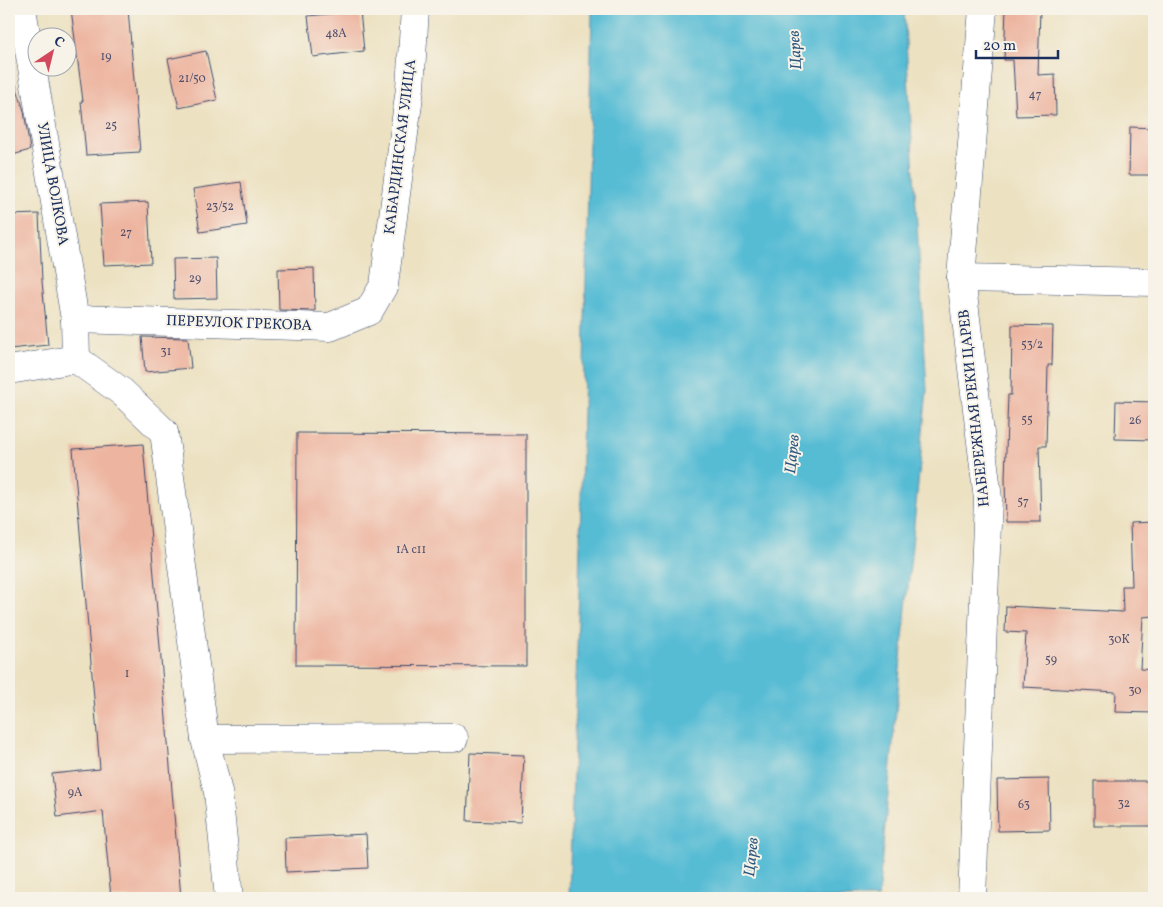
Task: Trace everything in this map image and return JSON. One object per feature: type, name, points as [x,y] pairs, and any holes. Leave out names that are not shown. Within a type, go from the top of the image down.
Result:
[{"type":"street","name":"УЛИЦА ВОЛКОВА","points":[[22,9],[75,320],[76,359]]},
{"type":"street","name":"КАБАРДИНСКАЯ УЛИЦА","points":[[384,285],[410,88],[415,9]]},
{"type":"street","name":"НАБЕРЕЖНАЯ РЕКИ ЦАРЕВ","points":[[972,898],[988,499],[961,278],[984,9]]},
{"type":"street","points":[[961,278],[1154,282]]},
{"type":"street","name":"ПЕРЕУЛОК ГРЕКОВА","points":[[75,320],[330,327],[369,311],[384,285]]},
{"type":"street","points":[[9,370],[76,359],[122,392],[164,432],[205,739],[218,792],[229,898]]},
{"type":"street","points":[[205,739],[454,738]]},
{"type":"water","name":"Царев","points":[[592,9],[904,9],[927,390],[878,898],[569,898],[579,589]]},
{"type":"building","points":[[71,9],[128,9],[140,152],[86,155],[81,101],[83,101],[78,63],[78,28],[73,28]]},
{"type":"building","points":[[1006,9],[1040,9],[1038,75],[1055,74],[1056,115],[1016,116],[1013,60],[1004,60]]},
{"type":"building","points":[[360,11],[364,51],[313,57],[308,16]]},
{"type":"building","points":[[206,51],[217,100],[179,108],[168,59]]},
{"type":"building","points":[[9,82],[15,82],[24,111],[30,150],[9,156]]},
{"type":"building","points":[[1130,127],[1154,128],[1154,175],[1129,175]]},
{"type":"building","points":[[241,182],[247,225],[200,232],[193,189]]},
{"type":"building","points":[[148,202],[151,263],[104,265],[100,204]]},
{"type":"building","points":[[39,214],[42,281],[48,345],[9,349],[9,215]]},
{"type":"building","points":[[216,258],[217,298],[174,299],[173,259]]},
{"type":"building","points":[[314,268],[315,311],[279,310],[278,269]]},
{"type":"building","points":[[1012,325],[1053,326],[1052,365],[1048,365],[1046,446],[1039,446],[1041,522],[1006,522],[1005,478],[1008,395],[1011,395]]},
{"type":"building","points":[[142,337],[188,338],[191,368],[145,372]]},
{"type":"building","points":[[1116,401],[1154,402],[1154,440],[1115,439]]},
{"type":"building","points":[[297,433],[526,434],[526,666],[296,665]]},
{"type":"building","points":[[143,444],[181,898],[111,898],[103,811],[57,817],[52,774],[100,769],[73,449]]},
{"type":"building","points":[[1154,522],[1154,616],[1143,617],[1140,669],[1154,670],[1154,713],[1115,712],[1116,692],[1023,687],[1026,633],[1005,632],[1006,606],[1123,612],[1122,586],[1132,586],[1130,523]]},
{"type":"building","points":[[470,753],[524,755],[521,823],[467,821]]},
{"type":"building","points":[[1049,779],[1050,830],[998,831],[997,780]]},
{"type":"building","points":[[1094,781],[1154,781],[1154,826],[1094,826]]},
{"type":"building","points":[[366,834],[368,868],[286,872],[285,838]]}]
